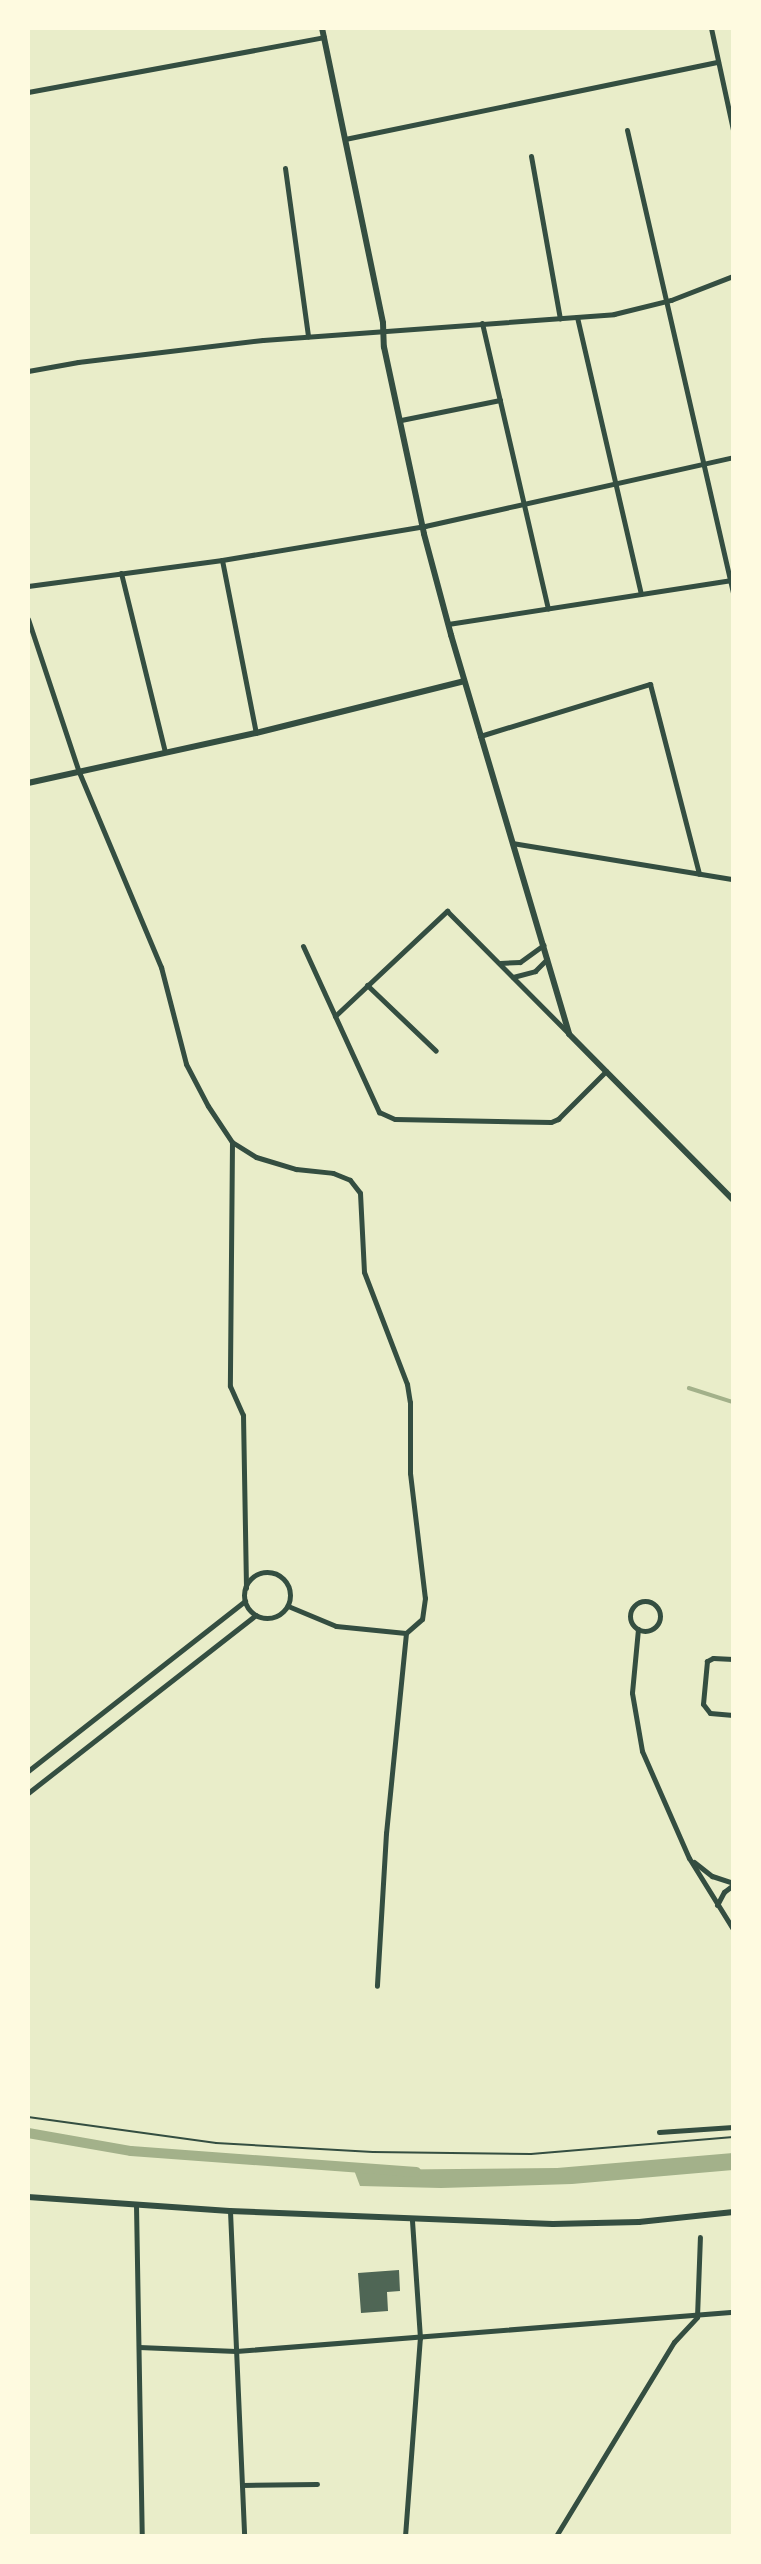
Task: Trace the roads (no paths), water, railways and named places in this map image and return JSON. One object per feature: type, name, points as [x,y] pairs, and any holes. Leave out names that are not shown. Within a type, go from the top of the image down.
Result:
[{"type":"street","points":[[322,28],[401,420],[448,624],[569,1034]]},
{"type":"street","points":[[711,28],[733,130]]},
{"type":"street","points":[[28,92],[324,37]]},
{"type":"street","points":[[345,139],[718,62]]},
{"type":"street","points":[[627,130],[733,593]]},
{"type":"street","points":[[531,156],[561,318]]},
{"type":"street","points":[[285,168],[308,336]]},
{"type":"street","points":[[28,371],[78,362],[308,336],[614,314],[665,301],[733,276]]},
{"type":"street","points":[[577,317],[641,594]]},
{"type":"street","points":[[482,323],[548,608]]},
{"type":"street","points":[[401,420],[500,400]]},
{"type":"street","points":[[28,586],[222,561],[425,526],[733,457]]},
{"type":"street","points":[[222,561],[256,733]]},
{"type":"street","points":[[121,573],[165,752]]},
{"type":"street","points":[[448,624],[732,580]]},
{"type":"street","points":[[28,619],[79,772],[161,967],[186,1064],[232,1142],[256,1157],[296,1168],[333,1173],[350,1180],[359,1193],[364,1272],[395,1350],[410,1402],[410,1474],[425,1598],[422,1619],[406,1633],[386,1833],[377,1986]]},
{"type":"street","points":[[28,783],[256,733],[464,681]]},
{"type":"street","points":[[480,736],[650,684],[699,874]]},
{"type":"street","points":[[512,843],[733,879]]},
{"type":"street","points":[[335,1016],[447,911],[733,1200]]},
{"type":"street","points":[[499,963],[520,962],[543,945]]},
{"type":"street","points":[[303,946],[379,1112],[395,1119],[551,1122],[558,1119],[606,1071]]},
{"type":"street","points":[[513,977],[535,971],[547,959]]},
{"type":"street","points":[[368,985],[436,1051]]},
{"type":"street","points":[[232,1142],[230,1386],[243,1415],[245,1601],[256,1615]]},
{"type":"street","points":[[28,1793],[256,1615],[276,1617],[288,1606],[290,1591],[276,1574],[256,1575],[246,1588]]},
{"type":"street","points":[[28,1771],[245,1601]]},
{"type":"street","points":[[638,1629],[647,1631],[658,1622],[659,1613],[650,1602],[638,1602],[631,1610],[630,1619],[638,1629],[632,1670],[636,1727],[647,1765],[689,1858],[733,1929]]},
{"type":"street","points":[[288,1606],[336,1626],[406,1633]]},
{"type":"street","points":[[733,1659],[713,1658],[708,1661],[703,1704],[710,1713],[733,1715]]},
{"type":"street","points":[[689,1858],[712,1876],[733,1884],[724,1892],[718,1905]]},
{"type":"street","points":[[724,1915],[733,1920]]},
{"type":"street","points":[[659,2132],[733,2127]]},
{"type":"street","points":[[28,2197],[412,2220],[596,2224],[733,2214]]},
{"type":"street","points":[[136,2205],[142,2536]]},
{"type":"street","points":[[230,2211],[244,2536]]},
{"type":"street","points":[[405,2536],[420,2338],[412,2220]]},
{"type":"street","points":[[556,2536],[674,2342],[684,2328],[697,2317],[700,2237]]},
{"type":"street","points":[[139,2347],[236,2351],[697,2317],[733,2312]]},
{"type":"street","points":[[242,2485],[317,2484]]},
{"type":"waterway","points":[[689,1388],[733,1402]]},
{"type":"waterway","points":[[28,2133],[131,2151],[416,2172]]}]
